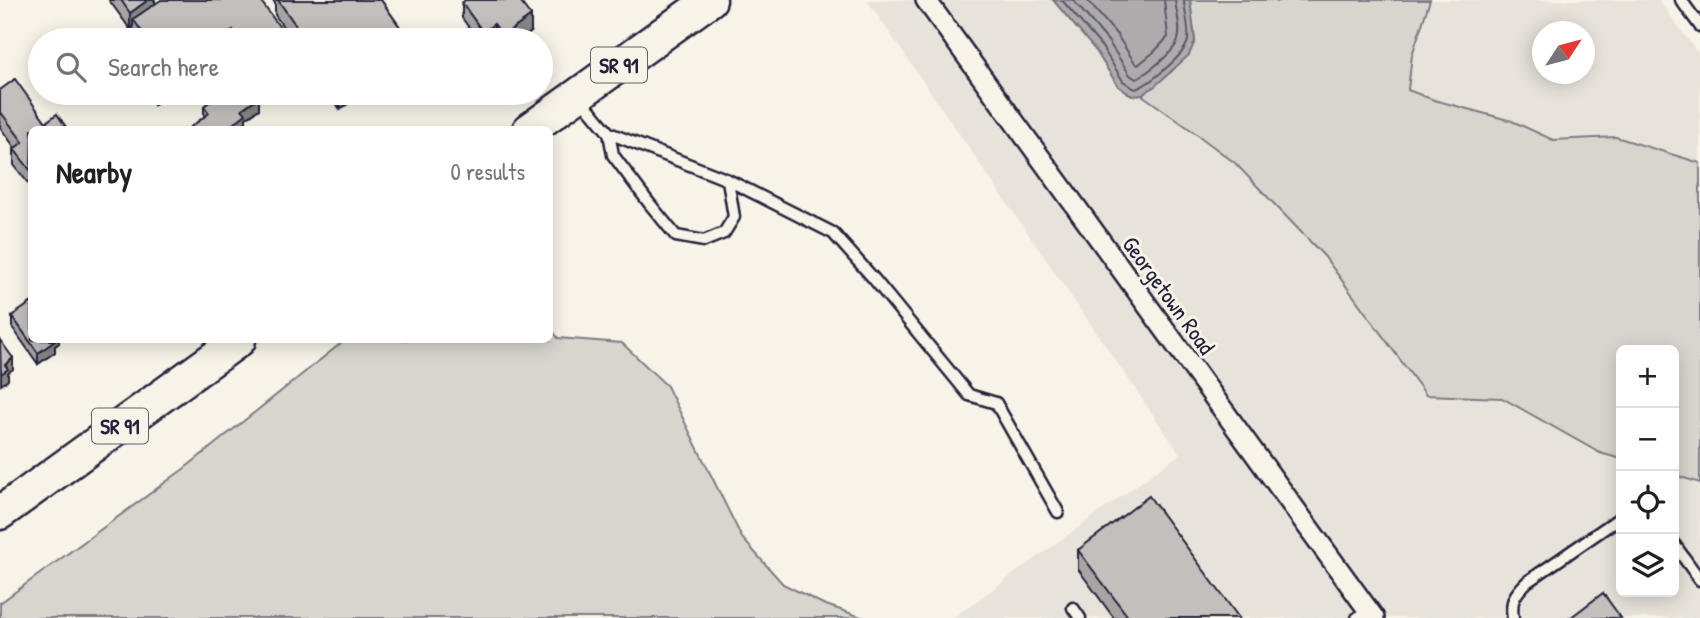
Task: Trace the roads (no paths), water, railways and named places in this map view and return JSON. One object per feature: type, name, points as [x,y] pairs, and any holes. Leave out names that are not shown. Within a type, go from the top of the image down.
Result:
[{"type":"main road","name":"SR 91","points":[[533,126],[710,0]]},
{"type":"main road","name":"SR 91","points":[[0,513],[235,343]]},
{"type":"street","name":"Georgetown Road","points":[[926,0],[1366,615]]},
{"type":"lane","points":[[1681,0],[1700,26]]},
{"type":"lane","points":[[577,94],[609,133],[613,155],[676,236],[704,241],[724,233],[734,217],[728,180]]},
{"type":"lane","points":[[609,133],[728,180],[833,233],[969,395],[996,403],[1058,512]]},
{"type":"lane","points":[[1513,618],[1515,595],[1527,582],[1616,520]]},
{"type":"lane","points":[[1679,551],[1700,580]]},
{"type":"lane","points":[[1073,608],[1080,618]]},
{"type":"water","points":[[1053,0],[1190,0],[1195,41],[1189,55],[1155,86],[1142,95],[1132,96],[1118,86],[1096,51]]}]
